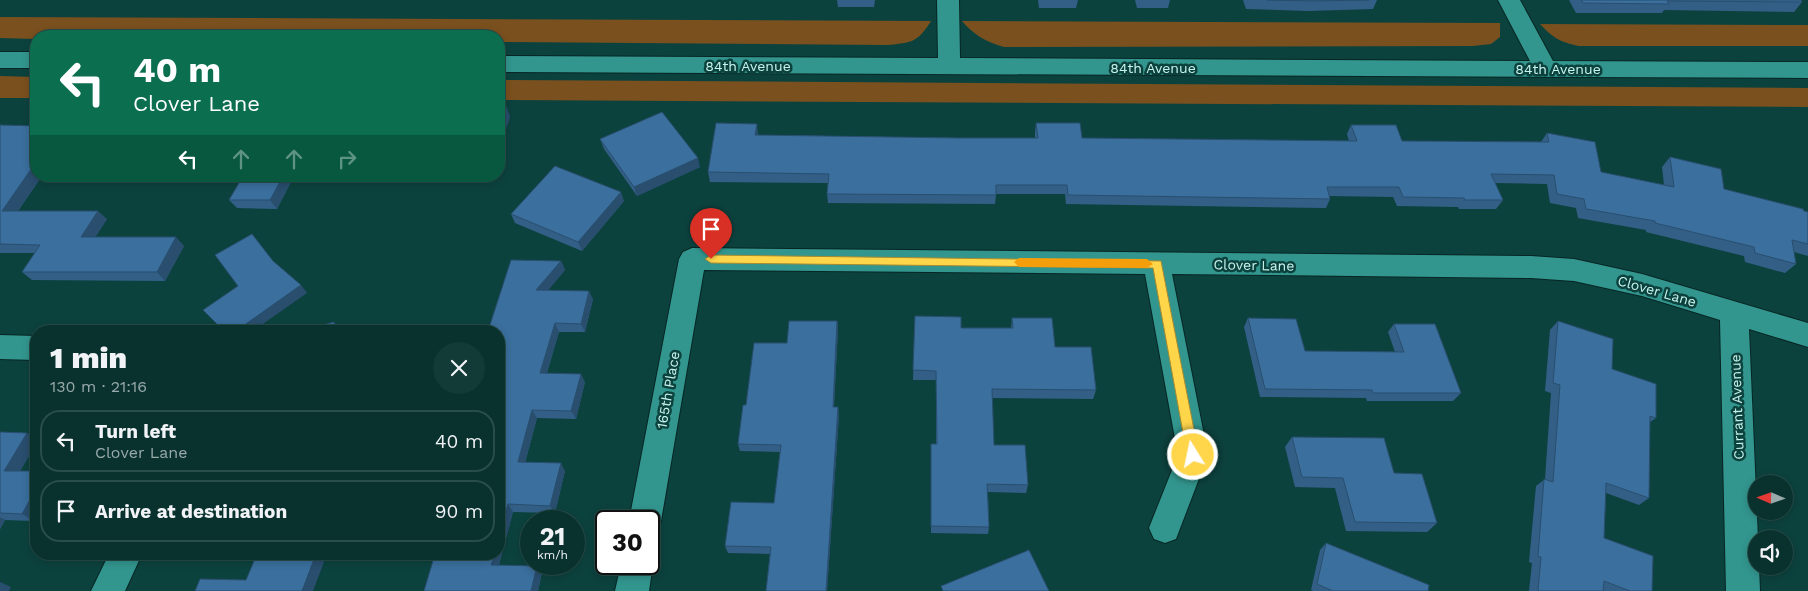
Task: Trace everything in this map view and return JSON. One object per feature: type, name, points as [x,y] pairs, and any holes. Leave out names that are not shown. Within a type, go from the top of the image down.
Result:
[{"type":"street","points":[[948,0],[949,67]]},
{"type":"street","points":[[1509,0],[1546,69]]},
{"type":"street","points":[[0,60],[30,60]]},
{"type":"street","name":"84th Avenue","points":[[505,64],[1808,70]]},
{"type":"street","name":"Clover Lane","points":[[692,259],[1531,267],[1574,270],[1642,285],[1808,335]]},
{"type":"street","name":"165th Place","points":[[647,510],[692,259]]},
{"type":"street","points":[[1157,264],[1193,455],[1165,528]]},
{"type":"street","name":"Currant Avenue","points":[[1734,314],[1743,591]]},
{"type":"street","points":[[0,347],[30,348]]},
{"type":"street","points":[[108,591],[123,560]]},
{"type":"street","points":[[632,591],[635,575]]},
{"type":"shaded area","points":[[0,17],[931,21],[914,40],[887,45],[505,42],[505,30],[30,30],[30,39],[0,38]]},
{"type":"shaded area","points":[[962,21],[1500,23],[1500,37],[1491,44],[1473,46],[1004,47],[981,37]]},
{"type":"shaded area","points":[[1540,24],[1808,25],[1808,46],[1579,46],[1557,39]]},
{"type":"shaded area","points":[[0,76],[30,77],[30,98],[0,98]]},
{"type":"shaded area","points":[[505,80],[1808,88],[1808,107],[505,100]]},
{"type":"building","points":[[1267,0],[1369,0],[1312,1]]},
{"type":"building","points":[[1581,0],[1801,0],[1802,2],[1667,1],[1669,4],[1583,3]]},
{"type":"building","points":[[662,112],[698,158],[634,187],[600,139]]},
{"type":"building","points":[[716,123],[757,124],[755,135],[959,138],[1038,138],[1036,123],[1080,123],[1082,138],[1357,141],[1351,125],[1396,125],[1402,141],[1549,142],[1547,133],[1595,142],[1601,172],[1674,187],[1670,157],[1721,169],[1724,189],[1803,209],[1808,212],[1808,244],[1792,240],[1796,264],[1755,253],[1754,247],[1655,223],[1655,221],[1586,209],[1584,199],[1557,194],[1554,175],[1491,174],[1503,200],[1403,197],[1399,187],[1327,187],[1330,199],[1068,195],[1067,185],[996,185],[996,195],[827,194],[829,174],[708,172]]},
{"type":"building","points":[[0,125],[30,126],[30,171],[2,211],[98,211],[81,237],[176,237],[157,272],[22,272],[40,245],[0,244]]},
{"type":"building","points":[[555,166],[621,192],[578,242],[511,214]]},
{"type":"building","points":[[240,182],[280,182],[270,200],[229,200]]},
{"type":"building","points":[[252,234],[273,261],[301,285],[244,325],[218,325],[203,310],[238,286],[215,255]]},
{"type":"building","points":[[511,260],[561,261],[536,290],[589,291],[581,324],[555,323],[540,373],[581,374],[571,411],[532,410],[518,462],[561,463],[550,506],[508,504],[505,515],[505,325],[490,325]]},
{"type":"building","points":[[915,316],[961,317],[961,328],[1013,328],[1012,318],[1052,318],[1055,347],[1091,347],[1096,390],[992,389],[994,445],[1025,445],[1028,485],[987,484],[989,527],[931,526],[931,444],[937,444],[936,371],[913,370]]},
{"type":"building","points":[[1248,318],[1296,319],[1305,351],[1404,352],[1394,324],[1435,324],[1461,393],[1373,393],[1372,390],[1265,389]]},
{"type":"building","points":[[789,321],[837,321],[833,407],[838,407],[826,591],[766,591],[771,547],[725,546],[731,502],[774,503],[781,445],[738,444],[743,405],[746,405],[754,343],[787,343]]},
{"type":"building","points":[[1558,321],[1613,339],[1612,369],[1656,384],[1656,418],[1650,416],[1649,498],[1606,483],[1604,538],[1653,556],[1652,591],[1630,591],[1604,581],[1603,591],[1538,591],[1541,557],[1538,556],[1544,479],[1553,482],[1560,385],[1553,383]]},
{"type":"building","points":[[334,322],[334,325],[323,325]]},
{"type":"building","points":[[0,432],[27,433],[4,471],[30,471],[30,500],[22,514],[0,513]]},
{"type":"building","points":[[1292,437],[1384,438],[1394,473],[1422,474],[1437,523],[1355,522],[1343,478],[1302,477]]},
{"type":"building","points":[[1326,543],[1429,585],[1428,591],[1333,591],[1317,584]]},
{"type":"building","points":[[1029,550],[1049,591],[943,591],[941,586]]},
{"type":"building","points":[[254,560],[314,560],[302,591],[195,591],[200,579],[246,580]]},
{"type":"building","points":[[433,560],[493,560],[491,565],[520,566],[520,575],[535,575],[531,591],[424,591]]},
{"type":"slow traffic","points":[[1019,262],[1147,264]]},
{"type":"route","points":[[711,259],[1157,264],[1193,455]]}]
